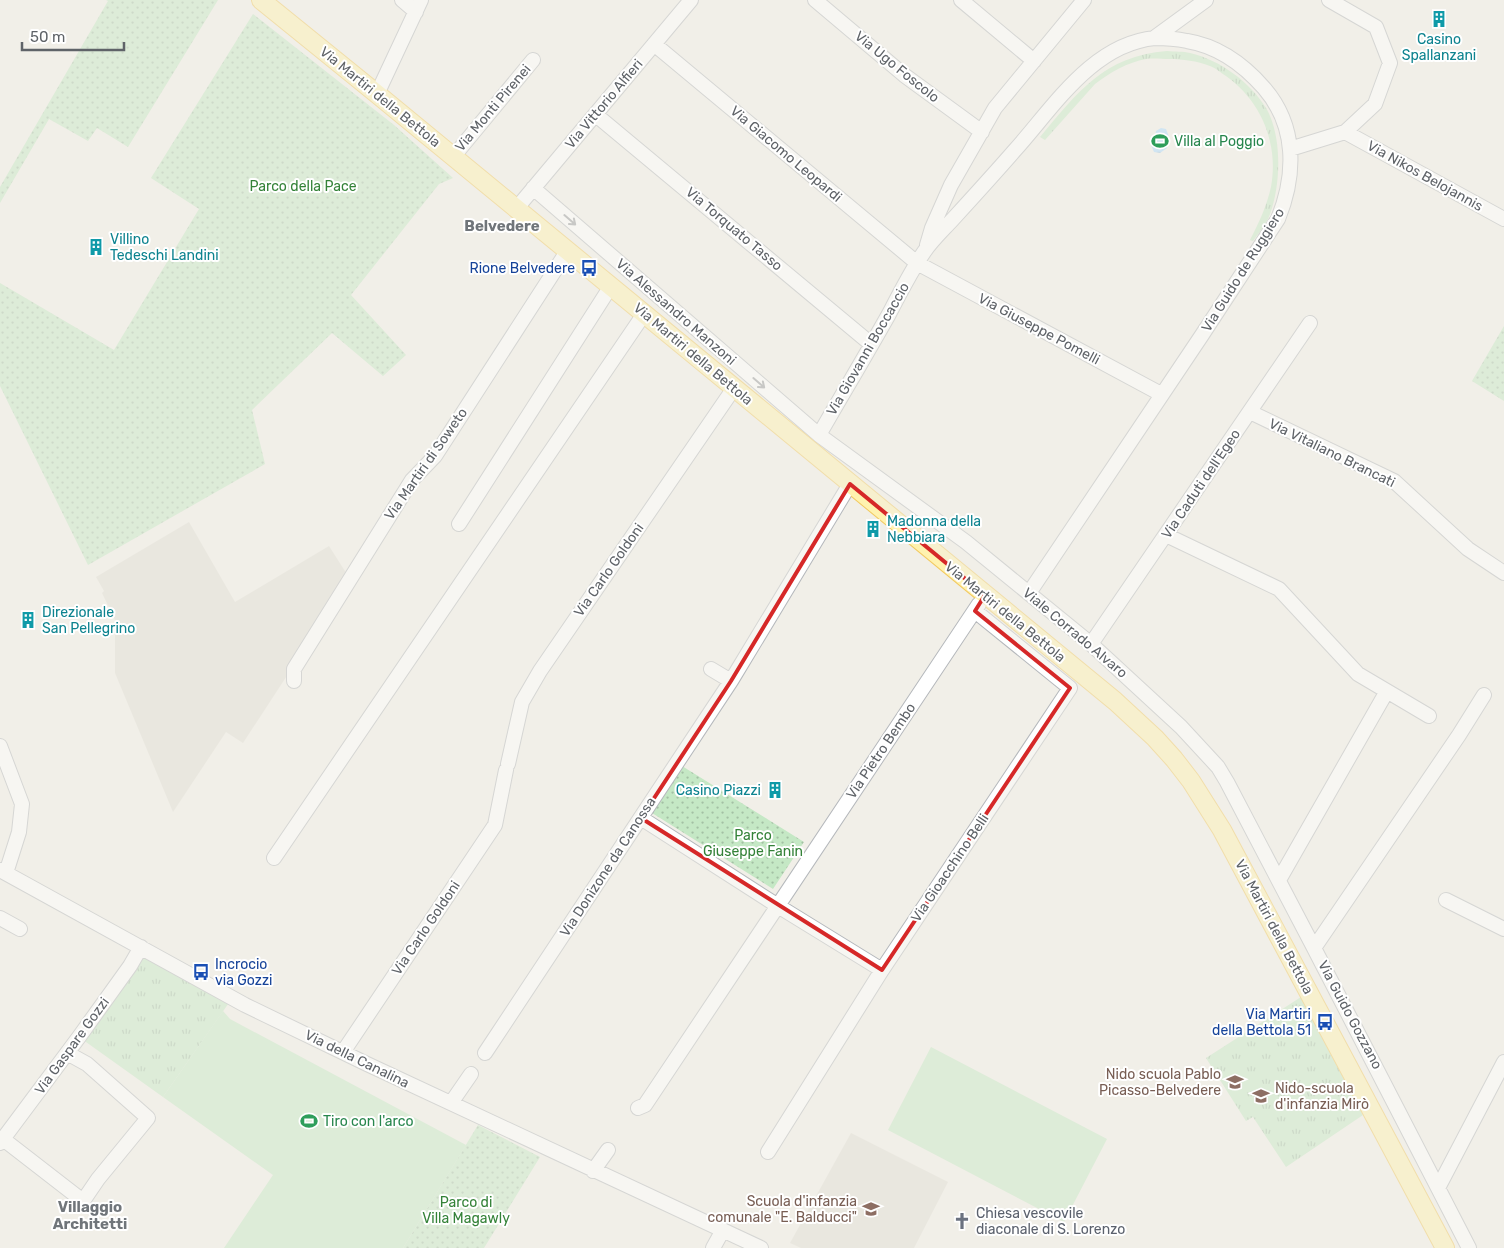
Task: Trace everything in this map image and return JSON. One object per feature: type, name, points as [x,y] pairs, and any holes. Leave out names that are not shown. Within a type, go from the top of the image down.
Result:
[{"type":"main road","name":"Via Martiri della Bettola","points":[[261,0],[568,250],[1136,720],[1174,759],[1191,781],[1222,830],[1445,1248]]},
{"type":"street","points":[[377,94],[419,6],[402,0]]},
{"type":"street","name":"Via Vittorio Alfieri","points":[[516,208],[691,0]]},
{"type":"street","name":"Via Ugo Foscolo","points":[[815,0],[904,75],[982,132]]},
{"type":"street","points":[[961,0],[1034,61]]},
{"type":"street","points":[[925,250],[932,228],[951,185],[995,108],[1084,0]]},
{"type":"street","points":[[1154,38],[1206,0]]},
{"type":"street","points":[[1290,149],[1345,132],[1375,104],[1390,64],[1376,27],[1329,0]]},
{"type":"street","name":"Via Guido de Ruggiero","points":[[918,263],[925,250],[1076,80],[1108,55],[1122,48],[1154,38],[1174,39],[1213,48],[1246,68],[1270,94],[1279,111],[1286,129],[1291,164],[1290,181],[1278,219],[1029,593]]},
{"type":"street","name":"Via Giacomo Leopardi","points":[[654,44],[918,263]]},
{"type":"street","name":"Via Monti Pirenei","points":[[453,157],[533,60]]},
{"type":"street","name":"Via Torquato Tasso","points":[[596,114],[871,344]]},
{"type":"street","name":"Via Nikos Belojannis","points":[[1345,132],[1504,219]]},
{"type":"street","name":"Via Alessandro Manzoni","points":[[533,188],[819,435]]},
{"type":"street","name":"Via Martiri di Soweto","points":[[294,681],[294,669],[412,480],[435,456],[568,250]]},
{"type":"street","name":"Via Giovanni Boccaccio","points":[[819,435],[918,263]]},
{"type":"street","name":"Via Giuseppe Pomelli","points":[[918,263],[1161,394]]},
{"type":"street","points":[[459,524],[611,286]]},
{"type":"street","points":[[274,858],[644,314]]},
{"type":"street","name":"Via Caduti dell'Egeo","points":[[1091,644],[1310,324]]},
{"type":"street","name":"Via Carlo Goldoni","points":[[343,1052],[495,825],[522,702],[540,670],[734,388]]},
{"type":"street","name":"Via Vitaliano Brancati","points":[[1250,412],[1394,481],[1468,549],[1504,573]]},
{"type":"street","name":"Viale Corrado Alvaro","points":[[819,435],[966,542],[1091,644],[1182,727],[1218,767],[1314,948]]},
{"type":"street","name":"Via Donizone da Canossa","points":[[485,1053],[731,680],[850,484]]},
{"type":"street","points":[[1166,535],[1278,589],[1358,674],[1429,716]]},
{"type":"street","name":"Via Pietro Bembo","points":[[638,1108],[645,1105],[985,595]]},
{"type":"street","name":"Via Gioacchino Belli","points":[[768,1152],[882,970],[1070,688],[974,611]]},
{"type":"street","points":[[711,669],[731,680]]},
{"type":"street","points":[[1279,880],[1387,691]]},
{"type":"street","name":"Via Guido Gozzano","points":[[1469,1248],[1314,948],[1459,735],[1484,695]]},
{"type":"street","points":[[0,746],[22,804],[19,832],[3,872]]},
{"type":"street","points":[[641,818],[882,970]]},
{"type":"street","name":"Via della Canalina","points":[[3,872],[245,1004],[593,1171],[760,1248]]},
{"type":"street","points":[[1446,900],[1504,929]]},
{"type":"street","points":[[0,918],[20,929]]},
{"type":"street","name":"Via Gaspare Gozzi","points":[[2,1141],[142,947]]},
{"type":"street","points":[[2,1141],[83,1201],[98,1178],[148,1118],[87,1064],[67,1052]]},
{"type":"street","points":[[1438,1188],[1504,1062]]},
{"type":"street","points":[[451,1103],[471,1074]]},
{"type":"street","points":[[593,1171],[608,1150]]},
{"type":"street","points":[[714,1248],[724,1230]]},
{"type":"highlighted area","points":[[850,484],[985,595],[975,611],[1070,688],[882,970],[641,818],[731,681]]},
{"type":"shaded area","points":[[189,522],[235,602],[329,546],[350,579],[243,743],[226,732],[173,812],[115,673],[115,620],[102,593],[104,591],[96,577]]},
{"type":"shaded area","name":"Scuola d'infanzia comunale \"E. Balducci\"","points":[[851,1133],[948,1182],[914,1248],[801,1248],[790,1243]]},
{"type":"green space","points":[[106,0],[218,0],[128,147],[97,128],[88,141],[49,119],[0,203],[0,187],[108,1]]},
{"type":"green space","name":"Parco della Pace","points":[[253,14],[394,125],[453,178],[439,184],[351,295],[406,355],[383,376],[332,333],[252,410],[265,464],[88,565],[0,386],[0,283],[114,350],[199,209],[151,178]]},
{"type":"green space","points":[[1167,51],[1185,52],[1201,56],[1233,73],[1252,89],[1272,120],[1278,148],[1276,193],[1268,219],[1253,241],[1250,240],[1262,214],[1271,187],[1273,171],[1270,139],[1265,124],[1249,98],[1238,86],[1212,67],[1179,59],[1146,59],[1126,65],[1095,84],[1045,140],[1040,137],[1080,91],[1094,79],[1126,60],[1145,54]]},
{"type":"green space","points":[[1504,326],[1504,401],[1472,381]]},
{"type":"green space","name":"Parco Giuseppe Fanin","points":[[682,766],[804,842],[773,889],[652,813]]},
{"type":"green space","points":[[141,947],[233,997],[163,1097],[79,1037]]},
{"type":"green space","points":[[1301,997],[1363,1115],[1286,1167],[1253,1117],[1246,1121],[1206,1058]]},
{"type":"green space","name":"Tiro con l'arco","points":[[223,1011],[230,1019],[466,1145],[403,1248],[224,1248],[273,1175],[163,1097]]},
{"type":"green space","points":[[931,1047],[1107,1139],[1064,1222],[888,1130]]},
{"type":"green space","name":"Parco di Villa Magawly","points":[[478,1125],[540,1157],[484,1248],[403,1248]]},
{"type":"water","name":"Villa al Poggio","points":[[1161,128],[1166,129],[1169,137],[1167,148],[1160,153],[1154,152],[1151,145],[1156,131]]},
{"type":"place","name":"Casino Spallanzani","points":[[1439,19]]},
{"type":"place","name":"Villa al Poggio","points":[[1160,141]]},
{"type":"place","name":"Villino Tedeschi Landini","points":[[96,247]]},
{"type":"place","name":"Rione Belvedere","points":[[589,268]]},
{"type":"place","name":"Madonna della Nebbiara","points":[[873,529]]},
{"type":"place","name":"Direzionale San Pellegrino","points":[[28,620]]},
{"type":"place","name":"Casino Piazzi","points":[[775,790]]},
{"type":"place","name":"Incrocio via Gozzi","points":[[201,972]]},
{"type":"place","name":"Via Martiri della Bettola 51","points":[[1325,1022]]},
{"type":"place","name":"Nido scuola Pablo Picasso-Belvedere","points":[[1235,1082]]},
{"type":"place","name":"Nido-scuola d'infanzia Mirò","points":[[1261,1096]]},
{"type":"place","name":"Tiro con l'arco","points":[[309,1121]]},
{"type":"place","name":"Scuola d'infanzia comunale \"E. Balducci\"","points":[[871,1209]]},
{"type":"place","name":"Chiesa vescovile diaconale di S. Lorenzo","points":[[962,1221]]},
{"type":"district","name":"Belvedere","points":[[502,226]]},
{"type":"district","name":"Villaggio Architetti","points":[[90,1216]]}]
